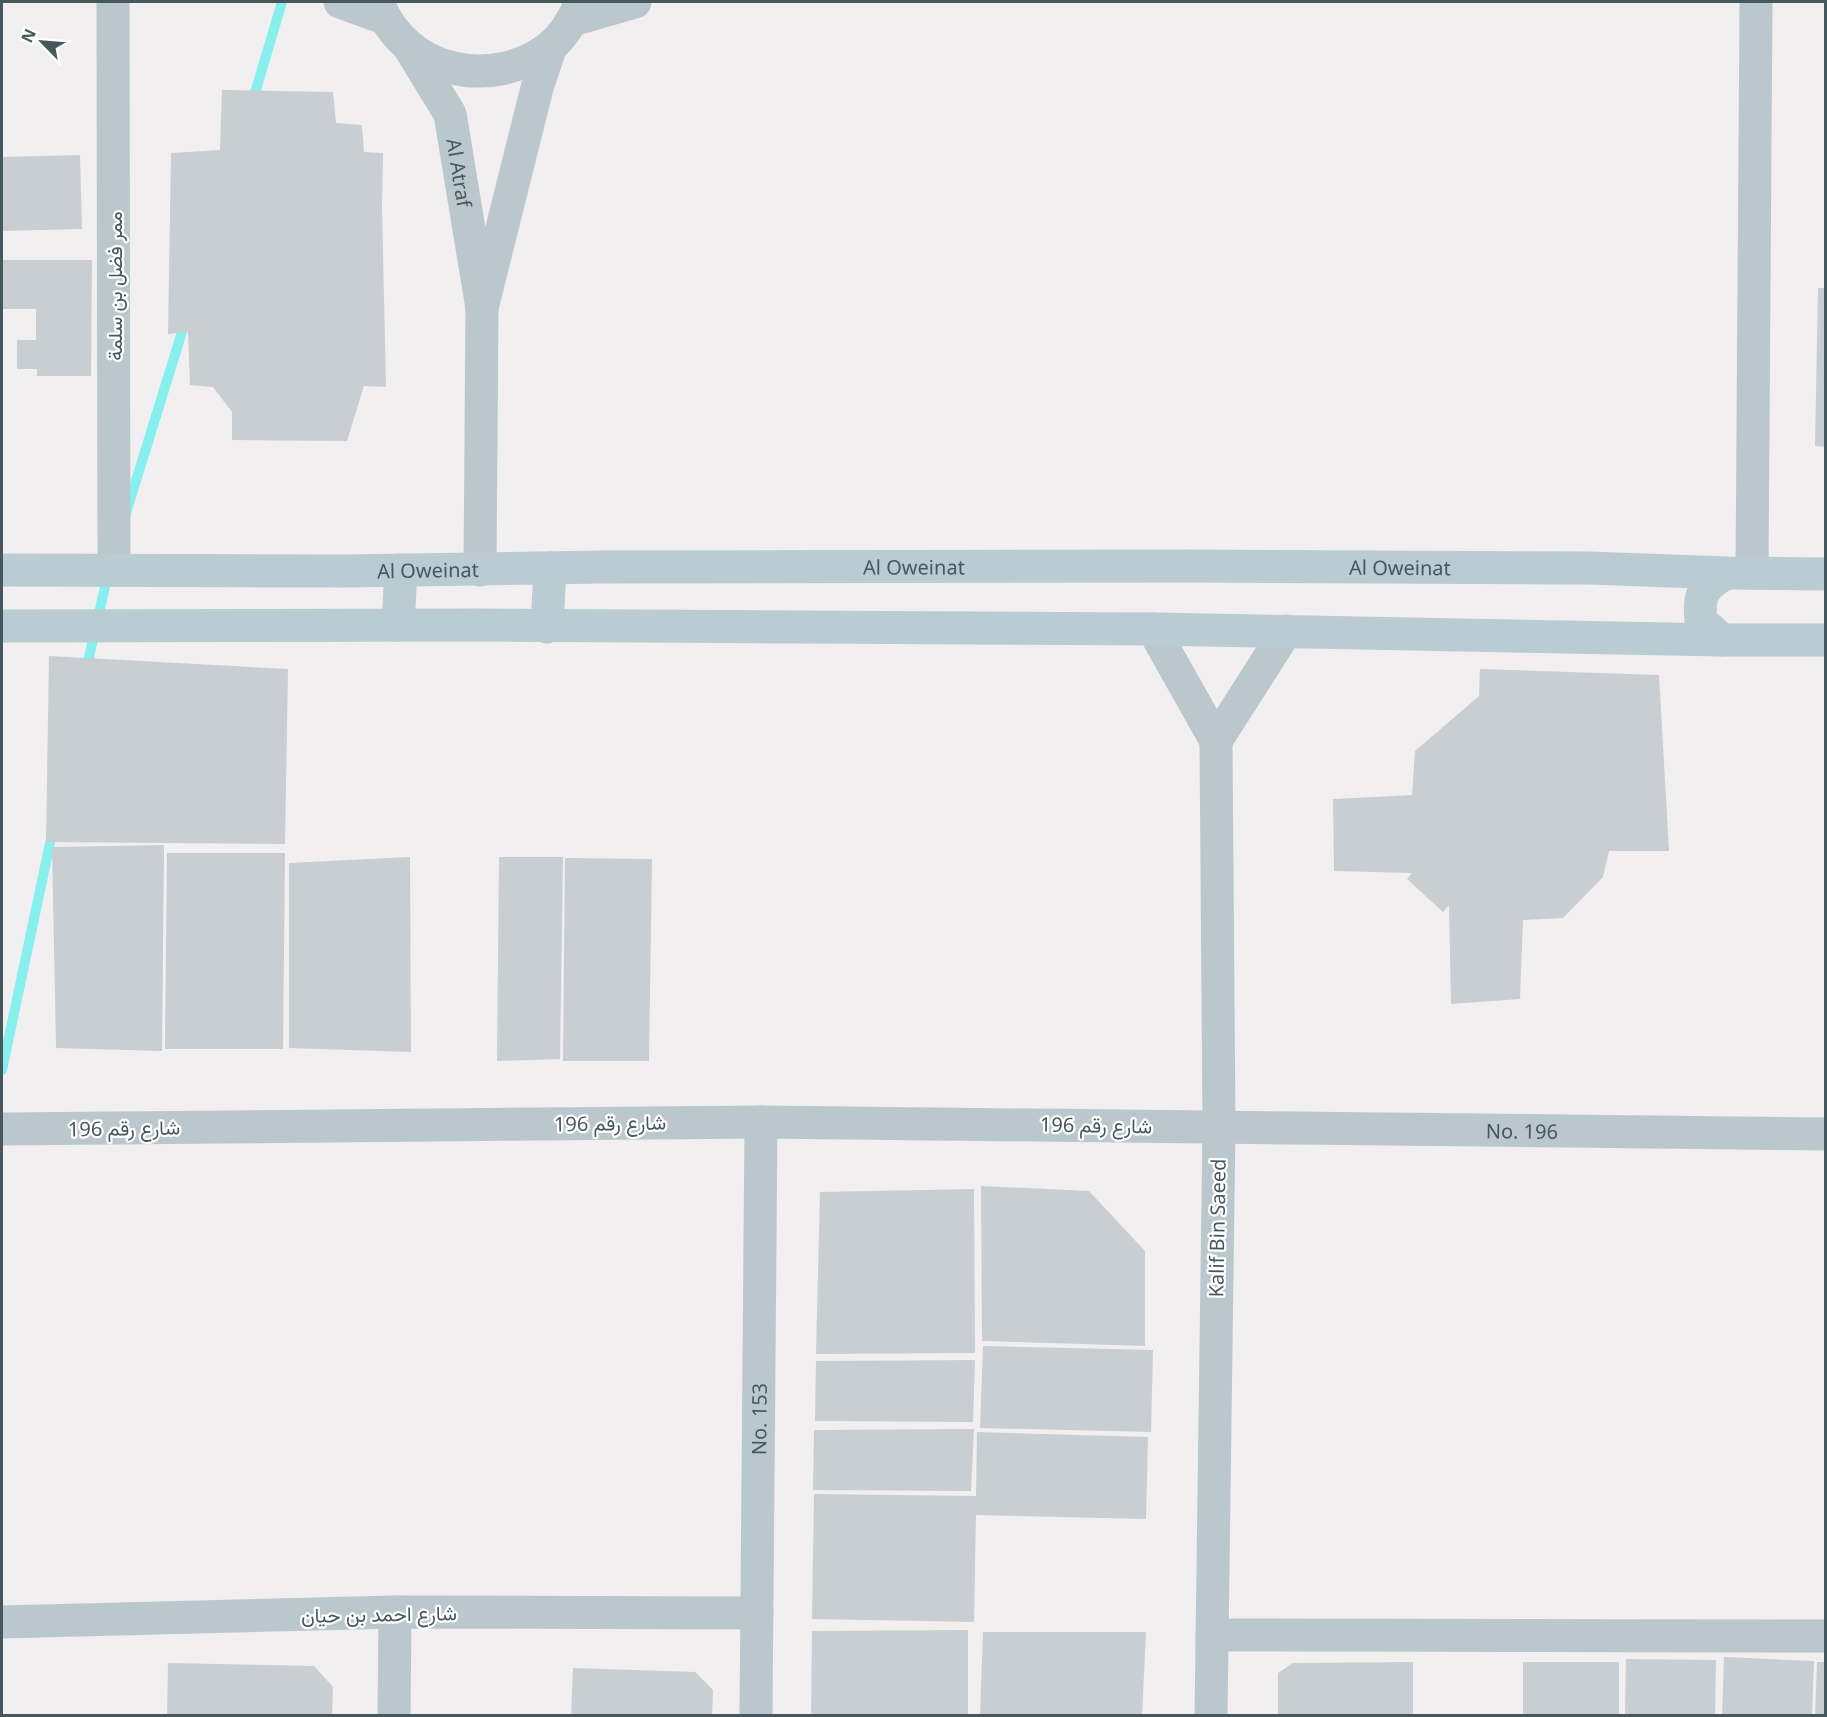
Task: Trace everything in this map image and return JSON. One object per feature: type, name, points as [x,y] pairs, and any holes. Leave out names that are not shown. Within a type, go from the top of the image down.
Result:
[{"type":"street","name":"ممر فضل بن سلمة","points":[[113,2],[114,570]]},
{"type":"street","points":[[340,2],[381,10]]},
{"type":"street","points":[[577,11],[635,2]]},
{"type":"street","points":[[1722,640],[1701,621],[1699,603],[1708,584],[1739,573],[1756,2]]},
{"type":"street","name":"Al Atraf","points":[[381,10],[409,48],[450,114],[482,308],[480,570]]},
{"type":"street","name":"Al Atraf","points":[[482,308],[537,88],[551,46],[577,11]]},
{"type":"street","name":"Al Atraf","points":[[409,48],[442,66],[480,73],[518,66],[551,46]]},
{"type":"street","name":"Al Oweinat","points":[[2,570],[1193,566],[1588,568],[1826,574]]},
{"type":"street","points":[[547,627],[550,568]]},
{"type":"street","points":[[398,625],[401,570]]},
{"type":"street","points":[[2,626],[398,625],[1153,629],[1826,640]]},
{"type":"street","name":"Kalif Bin Saeed","points":[[1153,629],[1216,741],[1219,1126],[1211,1716]]},
{"type":"street","points":[[1216,741],[1286,631]]},
{"type":"street","name":"شارع رقم 196","points":[[2,1129],[761,1122],[1219,1126]]},
{"type":"street","name":"No. 153","points":[[756,1716],[761,1122]]},
{"type":"street","name":"No. 196","points":[[1219,1126],[1826,1134]]},
{"type":"street","points":[[394,1612],[394,1716]]},
{"type":"street","name":"شارع احمد بن حيان","points":[[2,1622],[394,1612],[757,1613]]},
{"type":"street","points":[[1212,1635],[1826,1636]]},
{"type":"building","points":[[222,90],[333,92],[336,123],[362,125],[364,152],[383,153],[386,387],[364,386],[347,441],[232,440],[232,412],[213,387],[190,385],[188,332],[168,334],[171,153],[220,150]]},
{"type":"building","points":[[80,155],[82,229],[2,231],[2,157]]},
{"type":"building","points":[[2,260],[92,260],[91,376],[37,376],[37,369],[17,369],[17,340],[36,340],[36,309],[2,309]]},
{"type":"building","points":[[1818,288],[1826,288],[1826,447],[1815,446]]},
{"type":"building","points":[[49,656],[288,669],[285,844],[46,842]]},
{"type":"building","points":[[1480,669],[1659,675],[1669,851],[1609,851],[1603,877],[1563,918],[1523,920],[1520,999],[1451,1004],[1449,905],[1443,912],[1407,879],[1412,873],[1334,871],[1333,799],[1412,795],[1415,751],[1479,696]]},
{"type":"building","points":[[164,845],[162,1051],[56,1048],[52,847]]},
{"type":"building","points":[[167,853],[285,853],[283,1049],[165,1049]]},
{"type":"building","points":[[410,857],[411,1052],[289,1048],[289,863]]},
{"type":"building","points":[[499,857],[563,857],[560,1059],[497,1061]]},
{"type":"building","points":[[565,858],[652,859],[649,1061],[563,1061]]},
{"type":"building","points":[[981,1186],[1089,1191],[1145,1251],[1145,1346],[982,1341]]},
{"type":"building","points":[[974,1189],[975,1353],[816,1354],[820,1192]]},
{"type":"building","points":[[983,1346],[1153,1350],[1151,1432],[980,1428]]},
{"type":"building","points":[[975,1360],[973,1422],[815,1421],[816,1361]]},
{"type":"building","points":[[974,1429],[971,1491],[813,1490],[814,1430]]},
{"type":"building","points":[[977,1432],[1148,1437],[1146,1519],[976,1515],[974,1622],[812,1619],[814,1494],[976,1496]]},
{"type":"building","points":[[968,1630],[968,1716],[811,1716],[812,1631]]},
{"type":"building","points":[[983,1632],[1146,1632],[1142,1716],[980,1716]]},
{"type":"building","points":[[1724,1657],[1814,1661],[1812,1716],[1722,1716]]},
{"type":"building","points":[[1626,1659],[1716,1660],[1715,1716],[1625,1716]]},
{"type":"building","points":[[1413,1662],[1413,1716],[1278,1716],[1278,1673],[1293,1663]]},
{"type":"building","points":[[1523,1662],[1619,1662],[1619,1716],[1523,1716]]},
{"type":"building","points":[[1817,1662],[1826,1662],[1826,1716],[1815,1716]]},
{"type":"building","points":[[168,1663],[314,1666],[333,1687],[332,1716],[167,1716]]},
{"type":"building","points":[[573,1668],[695,1672],[713,1690],[712,1716],[571,1716]]},
{"type":"waterway","points":[[252,103],[282,2]]},
{"type":"waterway","points":[[126,513],[186,319]]},
{"type":"waterway","points":[[86,670],[108,574]]},
{"type":"waterway","points":[[2,1070],[53,829]]}]
